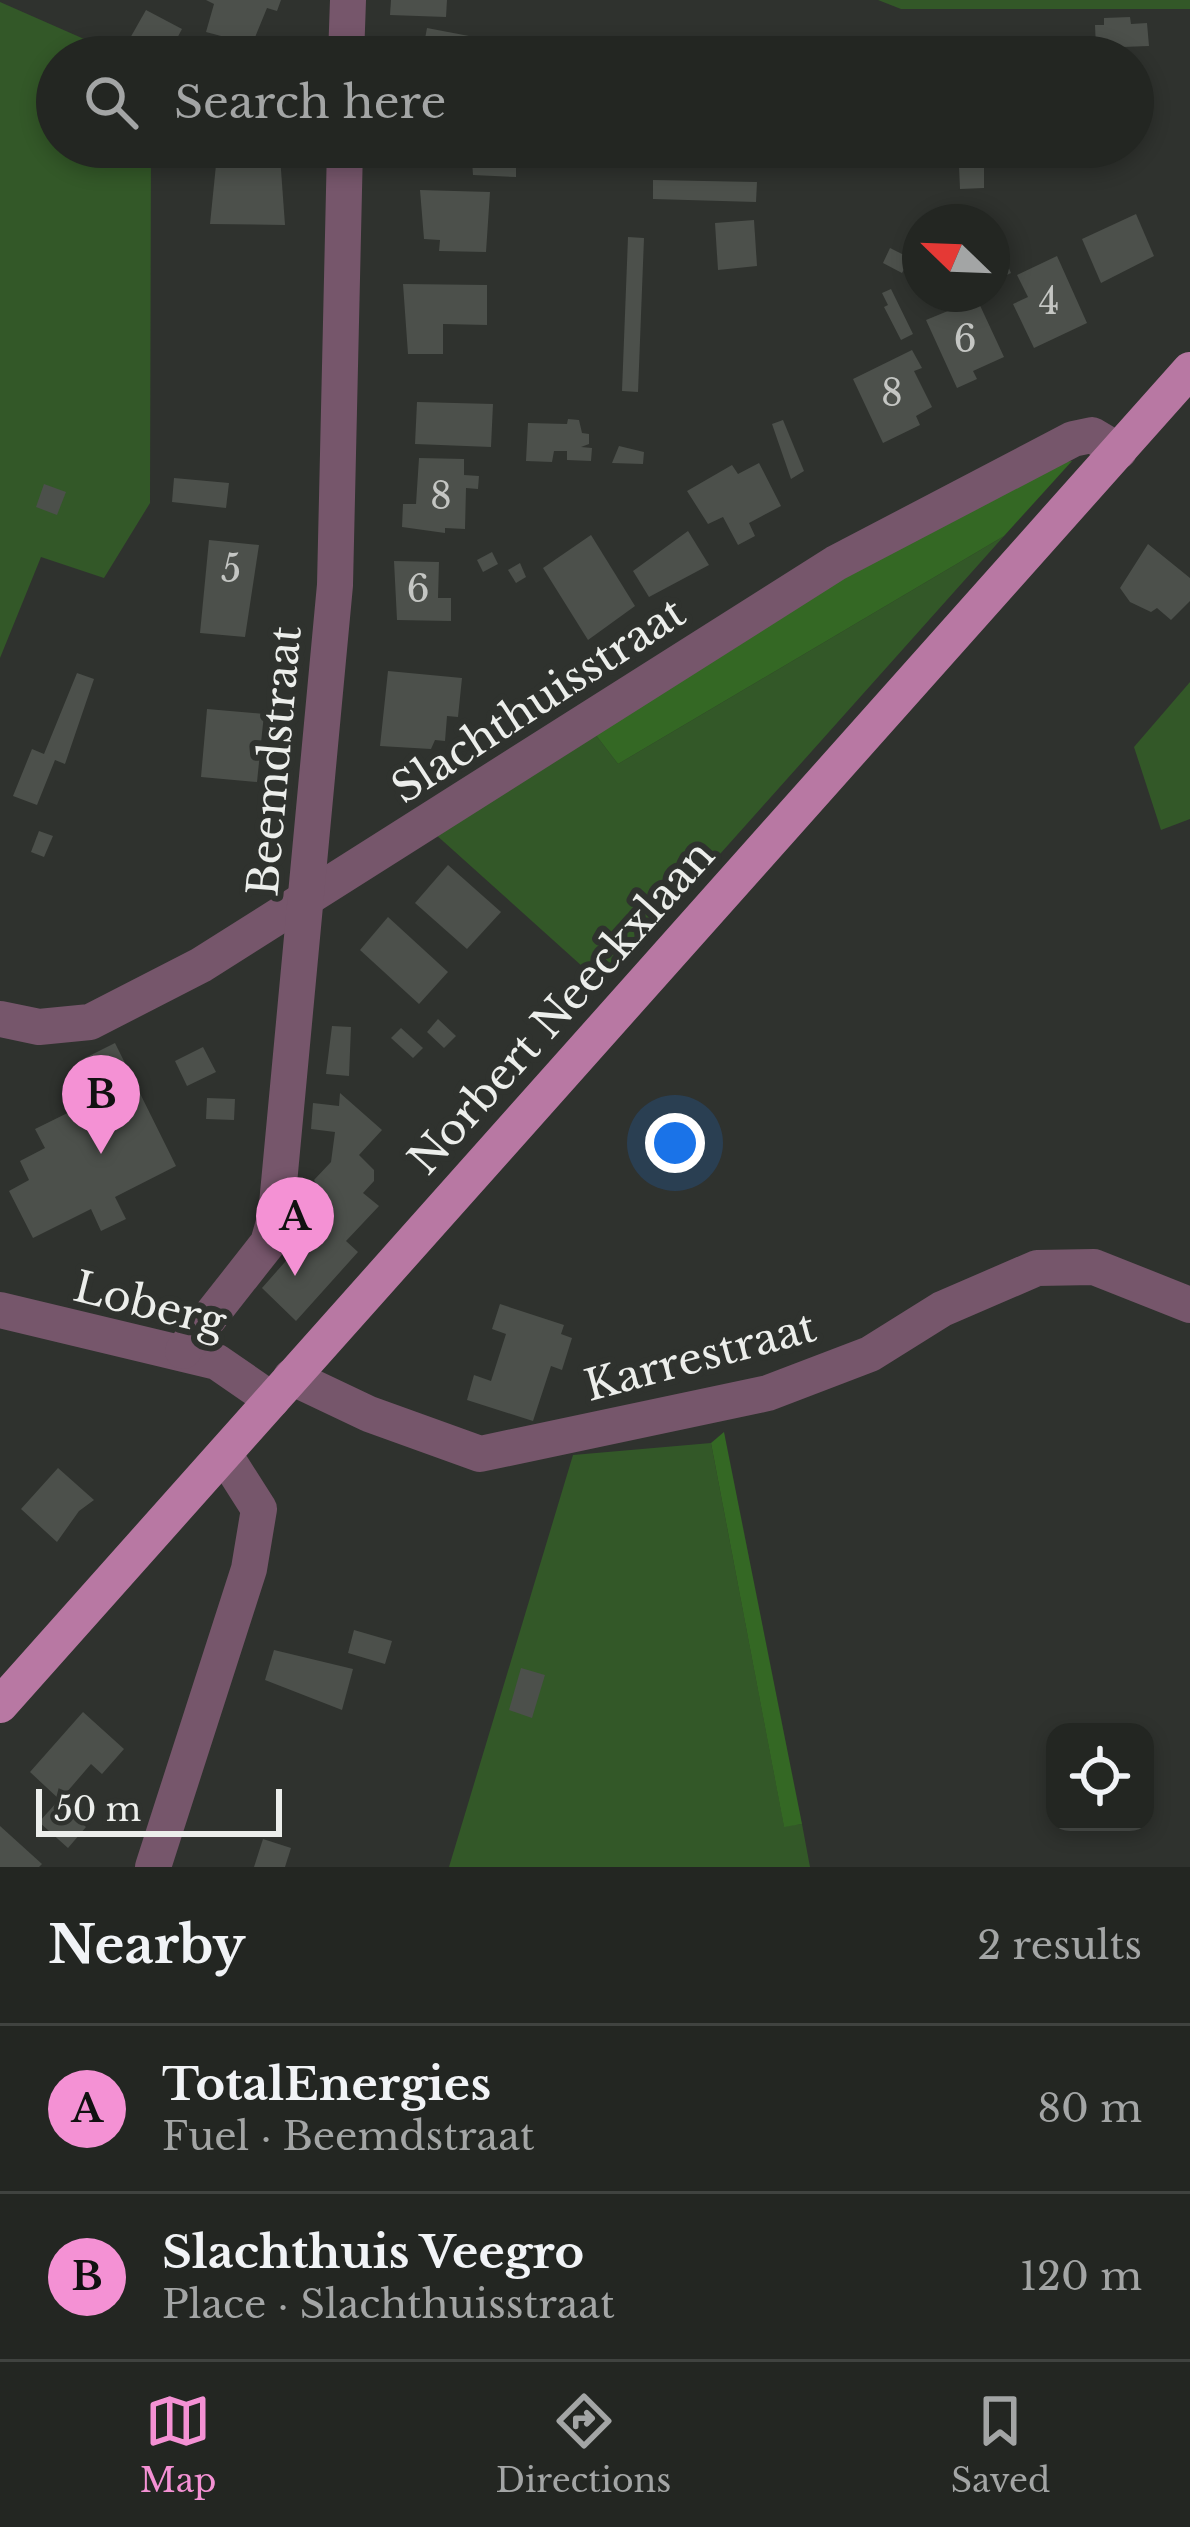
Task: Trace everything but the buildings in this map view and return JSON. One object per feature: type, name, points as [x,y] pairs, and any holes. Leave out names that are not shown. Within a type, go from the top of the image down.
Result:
[{"type":"main road","name":"Norbert Neeckxlaan","points":[[0,1705],[1190,370]]},
{"type":"street","points":[[347,36],[348,0]]},
{"type":"street","name":"Beemdstraat","points":[[183,1351],[268,1243],[276,1215],[335,585],[345,168]]},
{"type":"street","name":"Slachthuisstraat","points":[[0,1019],[39,1027],[90,1022],[307,902],[885,535],[1073,439],[1092,435],[1119,451]]},
{"type":"street","name":"Karrestraat","points":[[281,1388],[480,1454],[768,1393],[870,1354],[942,1309],[1037,1268],[1094,1267],[1190,1305]]},
{"type":"street","name":"Loberg","points":[[0,1310],[49,1325],[183,1351],[281,1388]]},
{"type":"street","points":[[154,1867],[249,1569],[259,1509],[224,1454]]},
{"type":"green space","points":[[878,0],[1190,0],[1190,9],[901,9]]},
{"type":"green space","points":[[0,2],[77,36],[36,36],[36,168],[151,168],[150,503],[104,578],[41,557],[0,658]]},
{"type":"green space","points":[[1072,461],[1004,536],[618,764],[592,730],[749,629],[1045,464]]},
{"type":"green space","points":[[1004,536],[603,985],[434,833],[592,730],[618,764]]},
{"type":"green space","points":[[1190,682],[1190,819],[1161,830],[1134,747]]},
{"type":"green space","points":[[724,1432],[802,1824],[784,1827],[711,1443]]},
{"type":"green space","points":[[711,1443],[784,1826],[802,1824],[810,1867],[449,1867],[573,1455]]},
{"type":"place","name":"Slachthuis Veegro","points":[[101,1154]]},
{"type":"place","name":"TotalEnergies","points":[[295,1276]]}]
